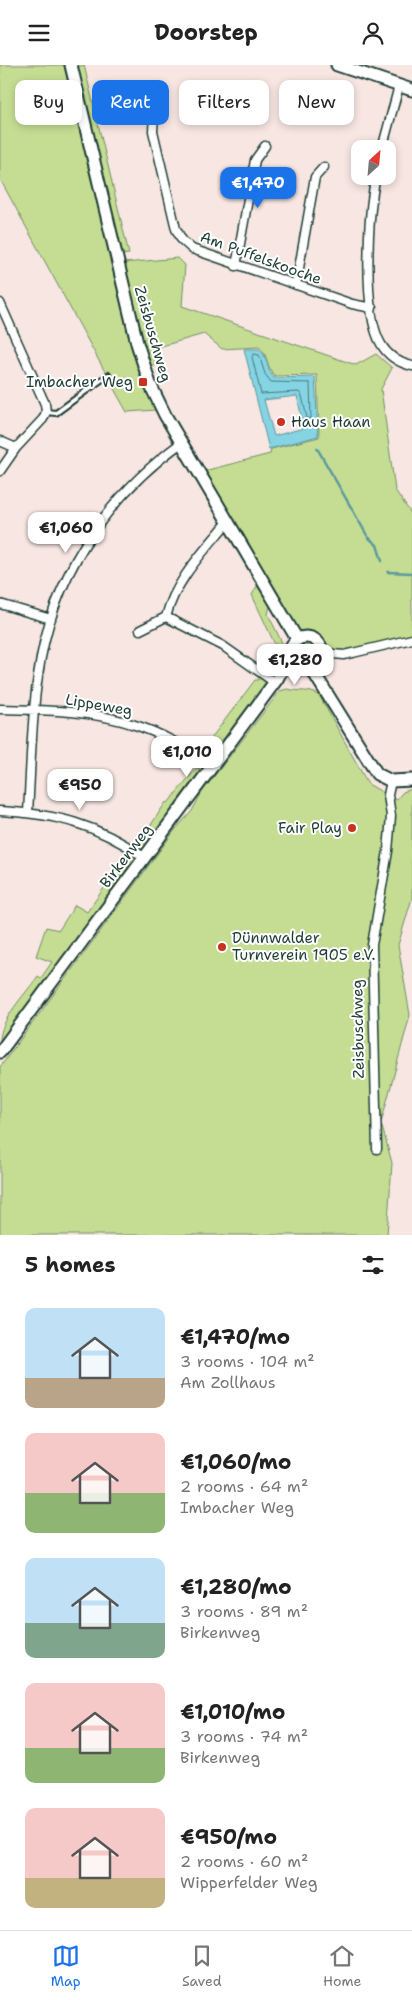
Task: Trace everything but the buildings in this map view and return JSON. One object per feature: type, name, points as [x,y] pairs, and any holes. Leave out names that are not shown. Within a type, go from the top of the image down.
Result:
[{"type":"street","name":"Zeisbuschweg","points":[[71,65],[144,369],[157,400],[181,443],[297,639]]},
{"type":"street","points":[[337,65],[412,90]]},
{"type":"street","points":[[384,140],[399,86]]},
{"type":"street","name":"Am Puffelskooche","points":[[153,125],[153,131],[176,229],[182,240],[192,249],[352,304],[372,308]]},
{"type":"street","points":[[236,265],[255,160],[266,146]]},
{"type":"street","points":[[296,285],[315,177],[324,167]]},
{"type":"street","points":[[375,185],[368,242],[372,308],[381,344],[395,359],[412,366]]},
{"type":"street","points":[[0,303],[45,404],[46,412],[43,419],[16,448],[0,471]]},
{"type":"street","points":[[0,441],[16,448]]},
{"type":"street","points":[[28,812],[38,676],[51,619],[68,575],[93,531],[151,466],[181,443]]},
{"type":"street","points":[[140,630],[166,617],[171,599],[204,551],[227,523]]},
{"type":"street","points":[[0,604],[51,619]]},
{"type":"street","points":[[166,617],[223,646],[276,681]]},
{"type":"street","points":[[306,668],[319,662],[322,653],[320,644],[314,638],[305,636],[297,639],[291,646],[290,655],[293,663],[306,668],[371,767],[377,773],[391,781],[412,780]]},
{"type":"street","points":[[322,653],[344,655],[412,639]]},
{"type":"street","name":"Birkenweg","points":[[1,1050],[276,681],[290,655]]},
{"type":"street","name":"Birkenweg","points":[[276,681],[306,668]]},
{"type":"street","name":"Lippeweg","points":[[0,709],[76,712],[138,726],[164,736],[214,764]]},
{"type":"street","name":"Zeisbuschweg","points":[[377,1149],[372,945],[388,851],[391,815],[388,795],[391,781]]},
{"type":"street","points":[[0,811],[28,812],[61,817],[88,826],[120,841],[144,857]]},
{"type":"lane","points":[[46,412],[56,413],[108,375]]},
{"type":"green space","points":[[0,65],[64,65],[68,80],[15,80],[15,125],[78,125],[131,347],[143,385],[156,410],[127,412],[109,380],[112,375],[104,370],[0,179]]},
{"type":"green space","points":[[84,65],[92,99],[92,125],[98,125],[129,254],[120,255],[82,95],[82,80],[78,80],[80,77],[77,67]]},
{"type":"green space","points":[[178,258],[185,265],[182,306],[356,365],[376,354],[392,368],[381,389],[395,490],[412,515],[412,635],[314,658],[204,471],[270,454],[271,449],[319,437],[317,375],[275,376],[259,347],[222,349],[204,334],[155,348],[158,365],[150,367],[124,263]]},
{"type":"green space","points":[[257,586],[270,606],[268,614],[285,649],[269,671],[264,668],[277,649],[252,595]]},
{"type":"green space","points":[[262,674],[268,678],[267,684],[218,746],[212,750],[203,749],[255,680],[258,680]]},
{"type":"green space","points":[[287,689],[319,695],[368,784],[396,800],[403,792],[412,789],[412,898],[398,945],[410,1015],[381,1123],[392,1163],[387,1235],[0,1235],[0,1067],[175,830],[192,811],[202,792],[280,691]]},
{"type":"green space","points":[[199,765],[199,772],[172,808],[172,813],[146,848],[137,846],[166,802],[168,803]]},
{"type":"green space","points":[[132,857],[134,864],[4,1040],[0,1041],[4,1024],[14,1007],[38,976],[41,978],[52,962],[36,956],[46,927],[59,930],[75,905],[87,912],[119,867],[125,870]]},
{"type":"water","points":[[244,349],[259,349],[264,355],[274,378],[315,377],[318,436],[269,449]],"holes":[[[297,396],[304,428],[274,436],[264,400]]]},
{"type":"waterway","points":[[317,448],[368,537],[377,545],[382,561]]},
{"type":"waterway","points":[[388,572],[412,573]]},
{"type":"place","name":"Imbacher Weg","points":[[143,382]]},
{"type":"place","name":"Haus Haan","points":[[281,422]]},
{"type":"place","name":"Fair Play","points":[[352,828]]},
{"type":"place","name":"Dünnwalder Turnverein 1905 e.V.","points":[[222,947]]}]
